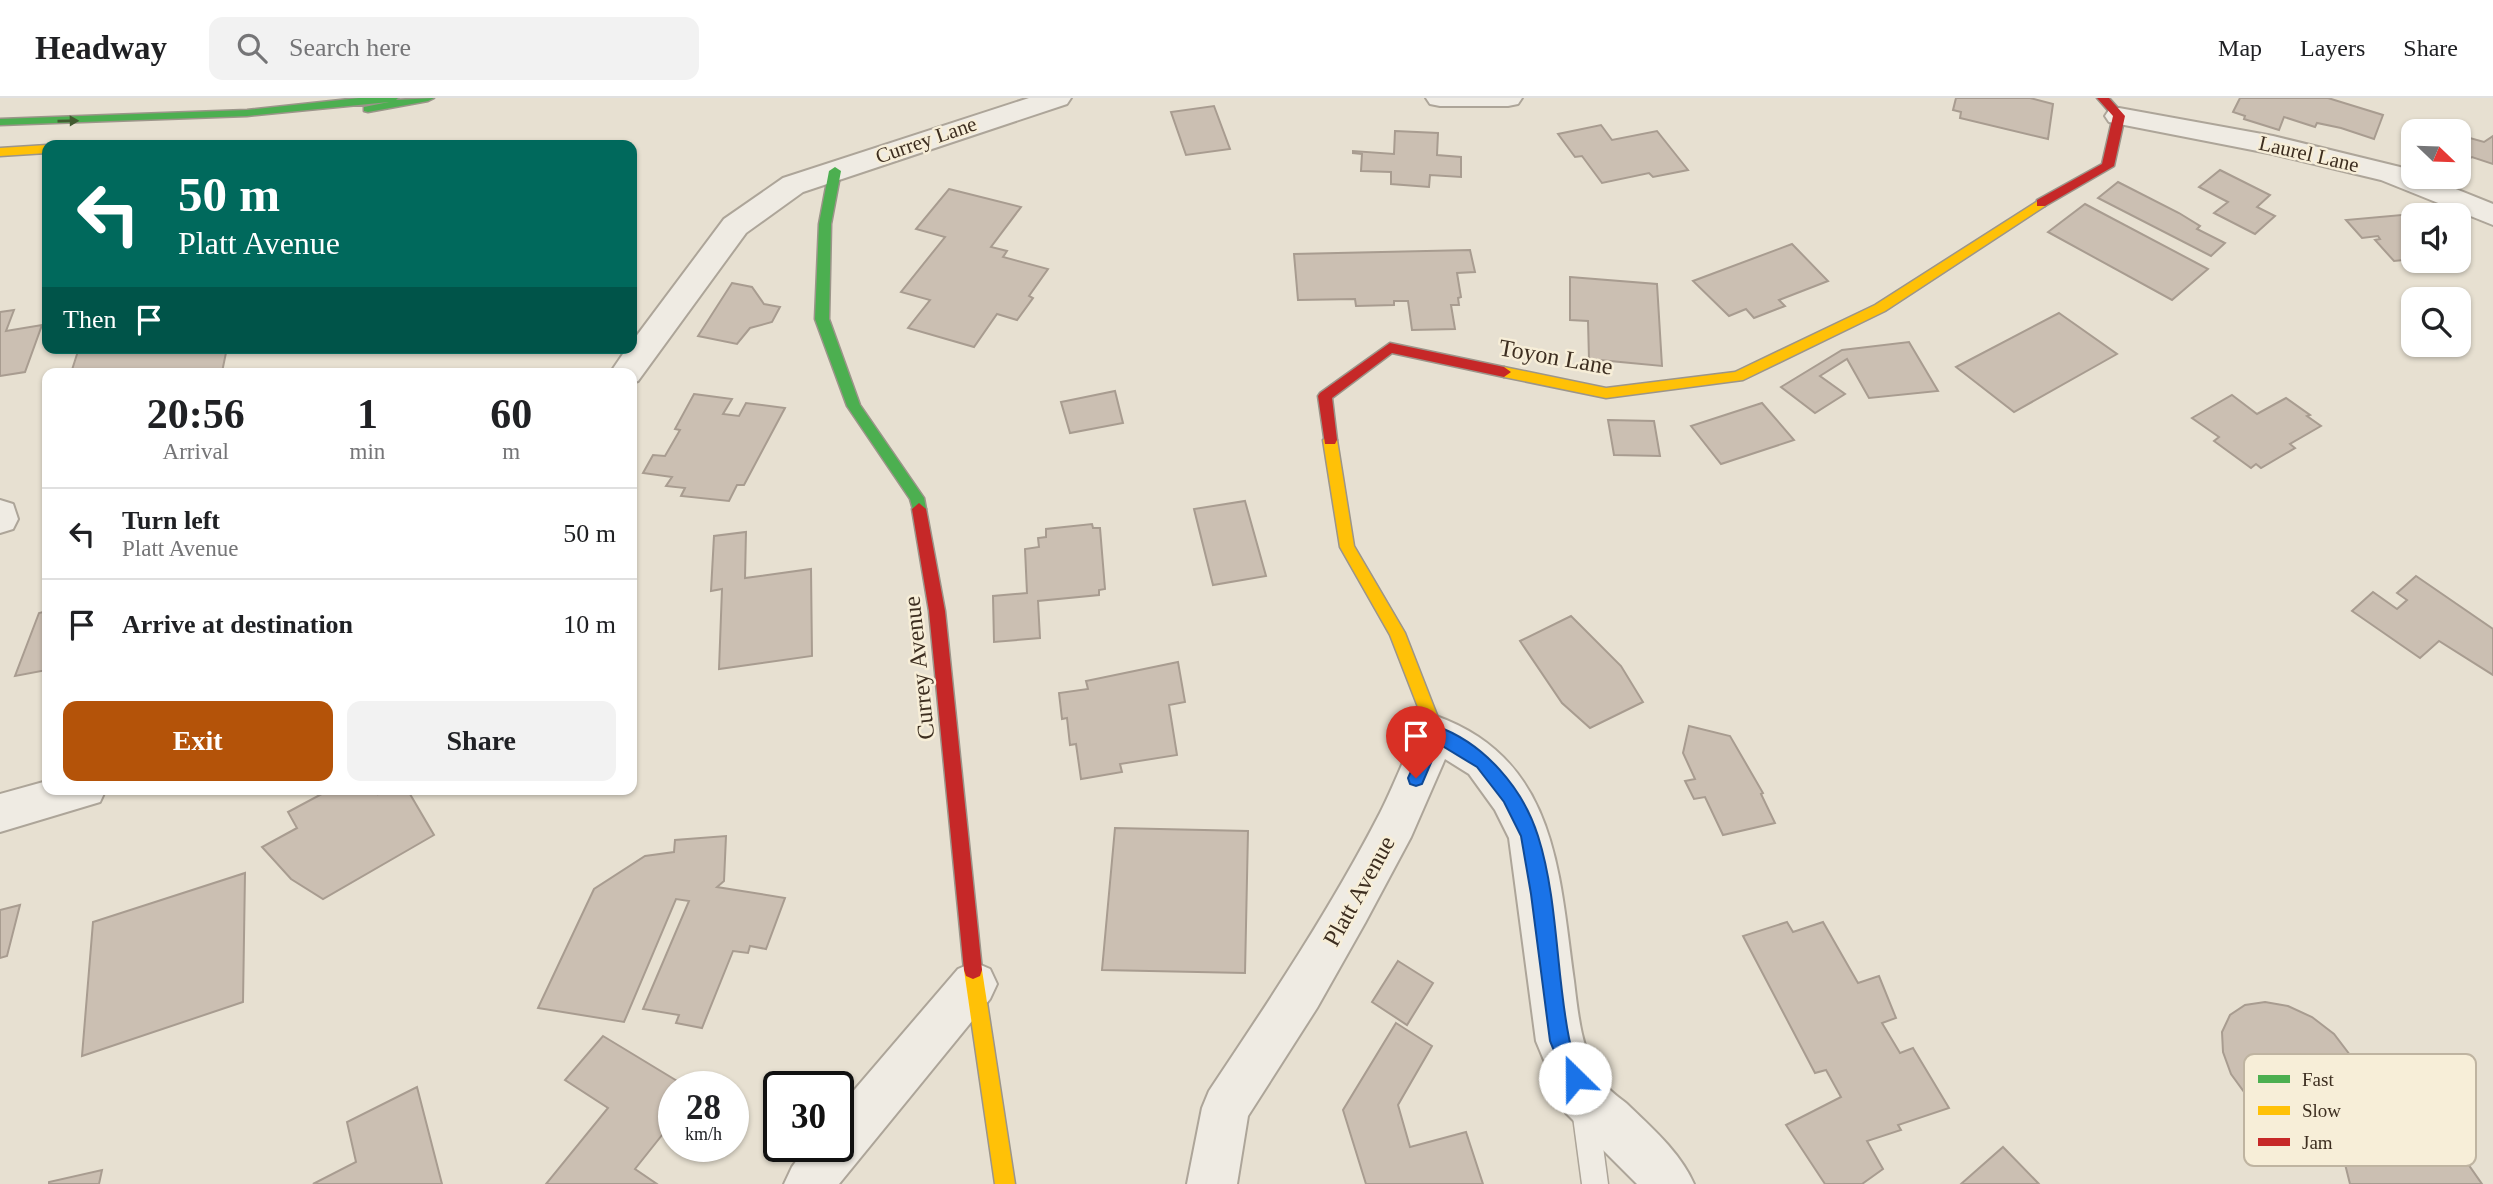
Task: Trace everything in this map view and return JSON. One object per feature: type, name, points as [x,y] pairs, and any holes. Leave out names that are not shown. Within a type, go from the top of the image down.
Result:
[{"type":"main road","points":[[0,122],[233,114],[392,98]]},
{"type":"main road","points":[[229,131],[428,98]]},
{"type":"main road","name":"Toyon Lane","points":[[1436,733],[1397,633],[1347,547],[1335,481],[1325,396],[1390,348],[1606,393],[1738,377],[1880,308],[2040,205],[2108,166],[2111,107]]},
{"type":"main road","points":[[0,152],[42,149]]},
{"type":"main road","name":"Currey Avenue","points":[[835,171],[825,224],[822,319],[854,406],[917,498],[937,611],[974,984],[1005,1184]]},
{"type":"street","name":"Currey Lane","points":[[629,368],[735,226],[793,185],[1057,98]]},
{"type":"street","points":[[1440,98],[1508,98]]},
{"type":"street","name":"Laurel Lane","points":[[2111,107],[2390,173],[2493,215]]},
{"type":"street","points":[[0,514],[0,519]]},
{"type":"street","points":[[1436,733],[1483,761],[1510,797],[1530,836],[1559,1041],[1583,1096],[1634,1144],[1669,1184]]},
{"type":"street","name":"Platt Avenue","points":[[1213,1184],[1226,1108],[1301,992],[1350,909],[1396,824],[1436,733]]},
{"type":"street","points":[[0,813],[64,795]]},
{"type":"street","points":[[854,1127],[974,984]]},
{"type":"street","points":[[809,1184],[826,1162]]},
{"type":"lane","points":[[1583,1096],[1595,1184]]},
{"type":"building","points":[[1956,98],[2030,98],[2053,104],[2048,139],[1960,118],[1961,112],[1953,110]]},
{"type":"building","points":[[2240,98],[2328,98],[2383,115],[2374,139],[2341,128],[2317,123],[2315,127],[2284,117],[2279,130],[2244,119],[2245,116],[2233,112]]},
{"type":"building","points":[[1214,106],[1230,149],[1186,155],[1171,112]]},
{"type":"building","points":[[1601,125],[1612,140],[1657,131],[1688,170],[1653,177],[1649,173],[1602,183],[1582,156],[1575,157],[1558,134]]},
{"type":"building","points":[[1395,131],[1438,133],[1437,155],[1461,157],[1461,177],[1430,175],[1429,187],[1391,184],[1391,172],[1361,171],[1362,154],[1353,151],[1394,154]]},
{"type":"building","points":[[2493,136],[2493,164],[2472,157],[2471,138],[2484,142]]},
{"type":"building","points":[[2220,170],[2270,195],[2257,207],[2275,216],[2255,234],[2214,213],[2228,202],[2199,187]]},
{"type":"building","points":[[2118,182],[2179,213],[2200,226],[2197,229],[2225,243],[2211,256],[2098,198]]},
{"type":"building","points":[[949,189],[1021,207],[991,247],[1007,251],[1003,257],[1048,269],[1029,296],[1033,298],[1017,320],[997,314],[974,347],[908,328],[930,300],[901,292],[945,237],[916,229]]},
{"type":"building","points":[[2085,204],[2208,269],[2172,300],[2048,232]]},
{"type":"building","points":[[2401,215],[2401,260],[2394,261],[2375,240],[2380,239],[2378,236],[2362,238],[2346,220]]},
{"type":"building","points":[[1792,244],[1828,281],[1779,300],[1785,306],[1754,318],[1746,309],[1729,316],[1693,281]]},
{"type":"building","points":[[1470,250],[1475,272],[1457,273],[1461,297],[1458,298],[1459,305],[1451,305],[1455,329],[1412,330],[1408,301],[1394,301],[1394,305],[1356,306],[1355,299],[1298,300],[1294,254]]},
{"type":"building","points":[[1570,277],[1657,284],[1662,366],[1589,359],[1588,321],[1570,320]]},
{"type":"building","points":[[732,283],[752,287],[764,304],[780,307],[772,322],[750,328],[737,344],[698,336]]},
{"type":"building","points":[[14,310],[6,331],[42,325],[25,372],[0,376],[0,312]]},
{"type":"building","points":[[2059,313],[2117,354],[2014,412],[1956,367]]},
{"type":"building","points":[[1909,342],[1938,391],[1869,398],[1847,359],[1820,376],[1845,394],[1815,413],[1781,387],[1842,350]]},
{"type":"building","points":[[77,354],[226,354],[223,368],[73,368]]},
{"type":"building","points":[[1115,391],[1123,423],[1070,433],[1061,402]]},
{"type":"building","points":[[694,394],[732,399],[723,414],[739,416],[746,403],[785,408],[744,485],[737,485],[729,501],[681,496],[685,488],[666,486],[672,477],[643,473],[653,455],[665,456],[680,430],[675,429]]},
{"type":"building","points":[[2232,395],[2257,414],[2286,398],[2321,426],[2290,444],[2295,448],[2261,468],[2256,464],[2251,468],[2214,441],[2219,437],[2192,418]]},
{"type":"building","points":[[1762,403],[1794,440],[1721,464],[1691,426]]},
{"type":"building","points":[[1608,420],[1654,421],[1660,456],[1614,455]]},
{"type":"building","points":[[1245,501],[1266,576],[1213,585],[1194,509]]},
{"type":"building","points":[[1092,524],[1093,528],[1100,528],[1105,589],[1099,590],[1099,595],[1038,601],[1040,638],[994,642],[993,596],[1027,593],[1025,549],[1039,547],[1038,538],[1046,537],[1046,529]]},
{"type":"building","points":[[746,532],[745,578],[811,569],[812,656],[719,669],[722,589],[711,591],[714,536]]},
{"type":"building","points":[[2416,576],[2493,629],[2493,675],[2439,641],[2420,658],[2352,611],[2373,592],[2397,609],[2407,600],[2397,593]]},
{"type":"building","points":[[42,612],[42,671],[15,676],[39,613]]},
{"type":"building","points":[[1571,616],[1621,666],[1643,702],[1590,728],[1562,703],[1520,641]]},
{"type":"building","points":[[1178,662],[1185,702],[1169,705],[1177,755],[1120,764],[1122,772],[1081,779],[1076,744],[1070,745],[1067,718],[1062,719],[1059,693],[1088,689],[1086,681]]},
{"type":"building","points":[[1689,726],[1730,736],[1763,793],[1761,794],[1775,823],[1723,835],[1705,797],[1694,799],[1685,781],[1695,779],[1683,753]]},
{"type":"building","points":[[320,795],[411,795],[434,835],[323,899],[291,879],[262,847],[297,828],[288,812]]},
{"type":"building","points":[[1115,828],[1248,831],[1245,973],[1102,970]]},
{"type":"building","points":[[726,836],[724,881],[717,887],[785,898],[766,949],[750,946],[748,953],[733,951],[702,1028],[676,1023],[679,1015],[643,1009],[689,901],[676,899],[624,1022],[538,1008],[594,889],[645,856],[674,852],[675,840]]},
{"type":"building","points":[[245,873],[243,1002],[82,1056],[93,922]]},
{"type":"building","points":[[20,905],[7,956],[0,958],[0,910]]},
{"type":"building","points":[[1787,922],[1793,932],[1823,922],[1858,983],[1879,976],[1896,1018],[1882,1023],[1900,1053],[1913,1048],[1949,1108],[1898,1125],[1901,1130],[1867,1141],[1883,1169],[1862,1184],[1825,1184],[1786,1125],[1841,1097],[1826,1070],[1815,1073],[1743,936]]},
{"type":"building","points":[[1398,961],[1433,983],[1407,1025],[1372,1002]]},
{"type":"building","points":[[2265,1002],[2288,1006],[2312,1017],[2334,1034],[2349,1054],[2244,1054],[2244,1092],[2231,1074],[2223,1052],[2222,1032],[2230,1015],[2245,1005]]},
{"type":"building","points":[[1396,1023],[1432,1046],[1398,1105],[1410,1147],[1466,1132],[1483,1184],[1366,1184],[1343,1110]]},
{"type":"building","points":[[603,1036],[661,1071],[658,1071],[658,1140],[635,1169],[657,1184],[546,1184],[608,1108],[565,1080]]},
{"type":"building","points":[[417,1087],[442,1184],[313,1184],[356,1162],[347,1122]]},
{"type":"building","points":[[2003,1147],[2039,1184],[1961,1184]]},
{"type":"building","points":[[2346,1166],[2469,1166],[2482,1184],[2350,1184]]},
{"type":"building","points":[[102,1170],[99,1184],[49,1184],[49,1182]]},
{"type":"traffic: fast","points":[[0,122],[247,113],[392,98]]},
{"type":"traffic: fast","points":[[368,109],[428,98]]},
{"type":"traffic: fast","points":[[835,171],[825,224],[822,319],[854,406],[917,498],[919,509]]},
{"type":"traffic: slow","points":[[0,152],[42,149]]},
{"type":"traffic: slow","points":[[1504,372],[1606,393],[1738,377],[1880,308],[2041,203]]},
{"type":"traffic: slow","points":[[1330,440],[1347,547],[1397,633],[1436,733]]},
{"type":"traffic: slow","points":[[973,970],[1005,1184]]},
{"type":"traffic: jam","points":[[2041,203],[2108,166],[2119,116],[2103,98]]},
{"type":"traffic: jam","points":[[1330,440],[1325,396],[1390,348],[1504,372]]},
{"type":"traffic: jam","points":[[919,509],[937,611],[973,970]]},
{"type":"route","points":[[1416,778],[1436,733],[1483,761],[1510,797],[1530,836],[1559,1041],[1575,1078]]}]
